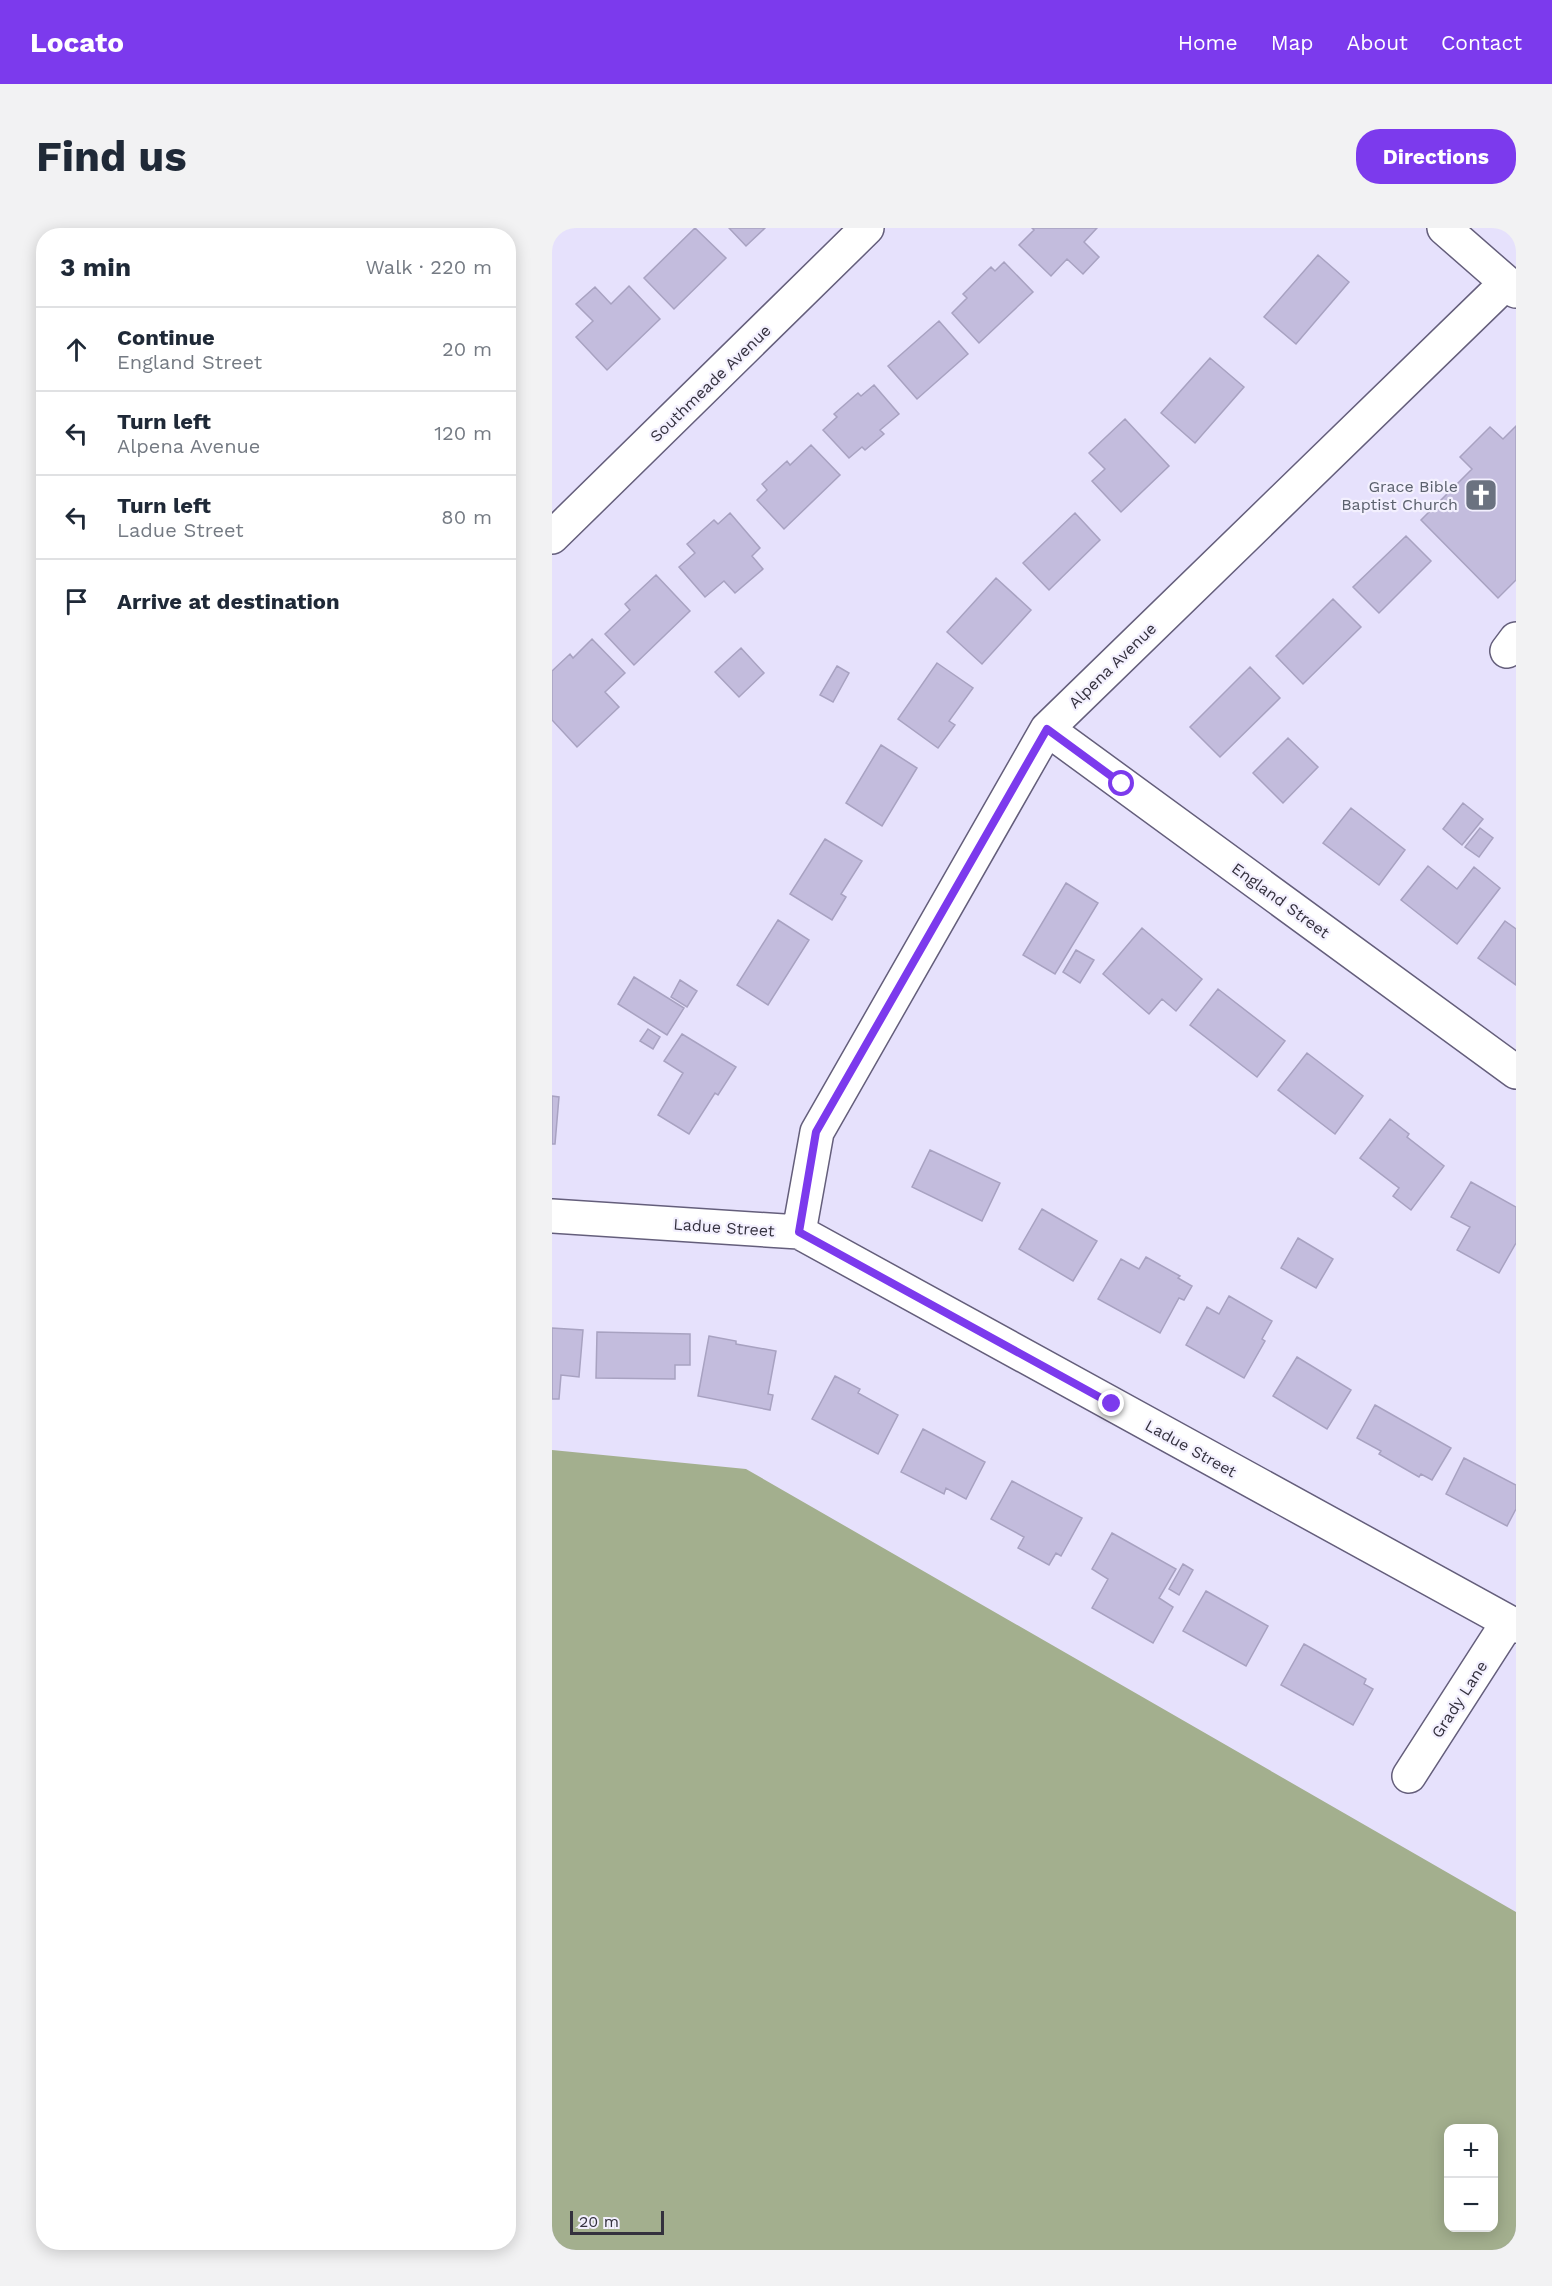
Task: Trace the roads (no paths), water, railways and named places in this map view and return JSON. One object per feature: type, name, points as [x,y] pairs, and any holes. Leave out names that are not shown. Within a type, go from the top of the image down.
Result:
[{"type":"street","name":"Southmeade Avenue","points":[[552,537],[867,228]]},
{"type":"street","points":[[1444,228],[1511,287]]},
{"type":"street","name":"Alpena Avenue","points":[[799,1232],[816,1132],[1047,729],[1511,287]]},
{"type":"street","name":"England Street","points":[[1047,729],[1516,1072]]},
{"type":"street","name":"Ladue Street","points":[[552,1216],[799,1232],[1512,1624]]},
{"type":"street","name":"Grady Lane","points":[[1409,1776],[1512,1624]]},
{"type":"place","name":"Grace Bible Baptist Church","points":[[1481,495]]}]
